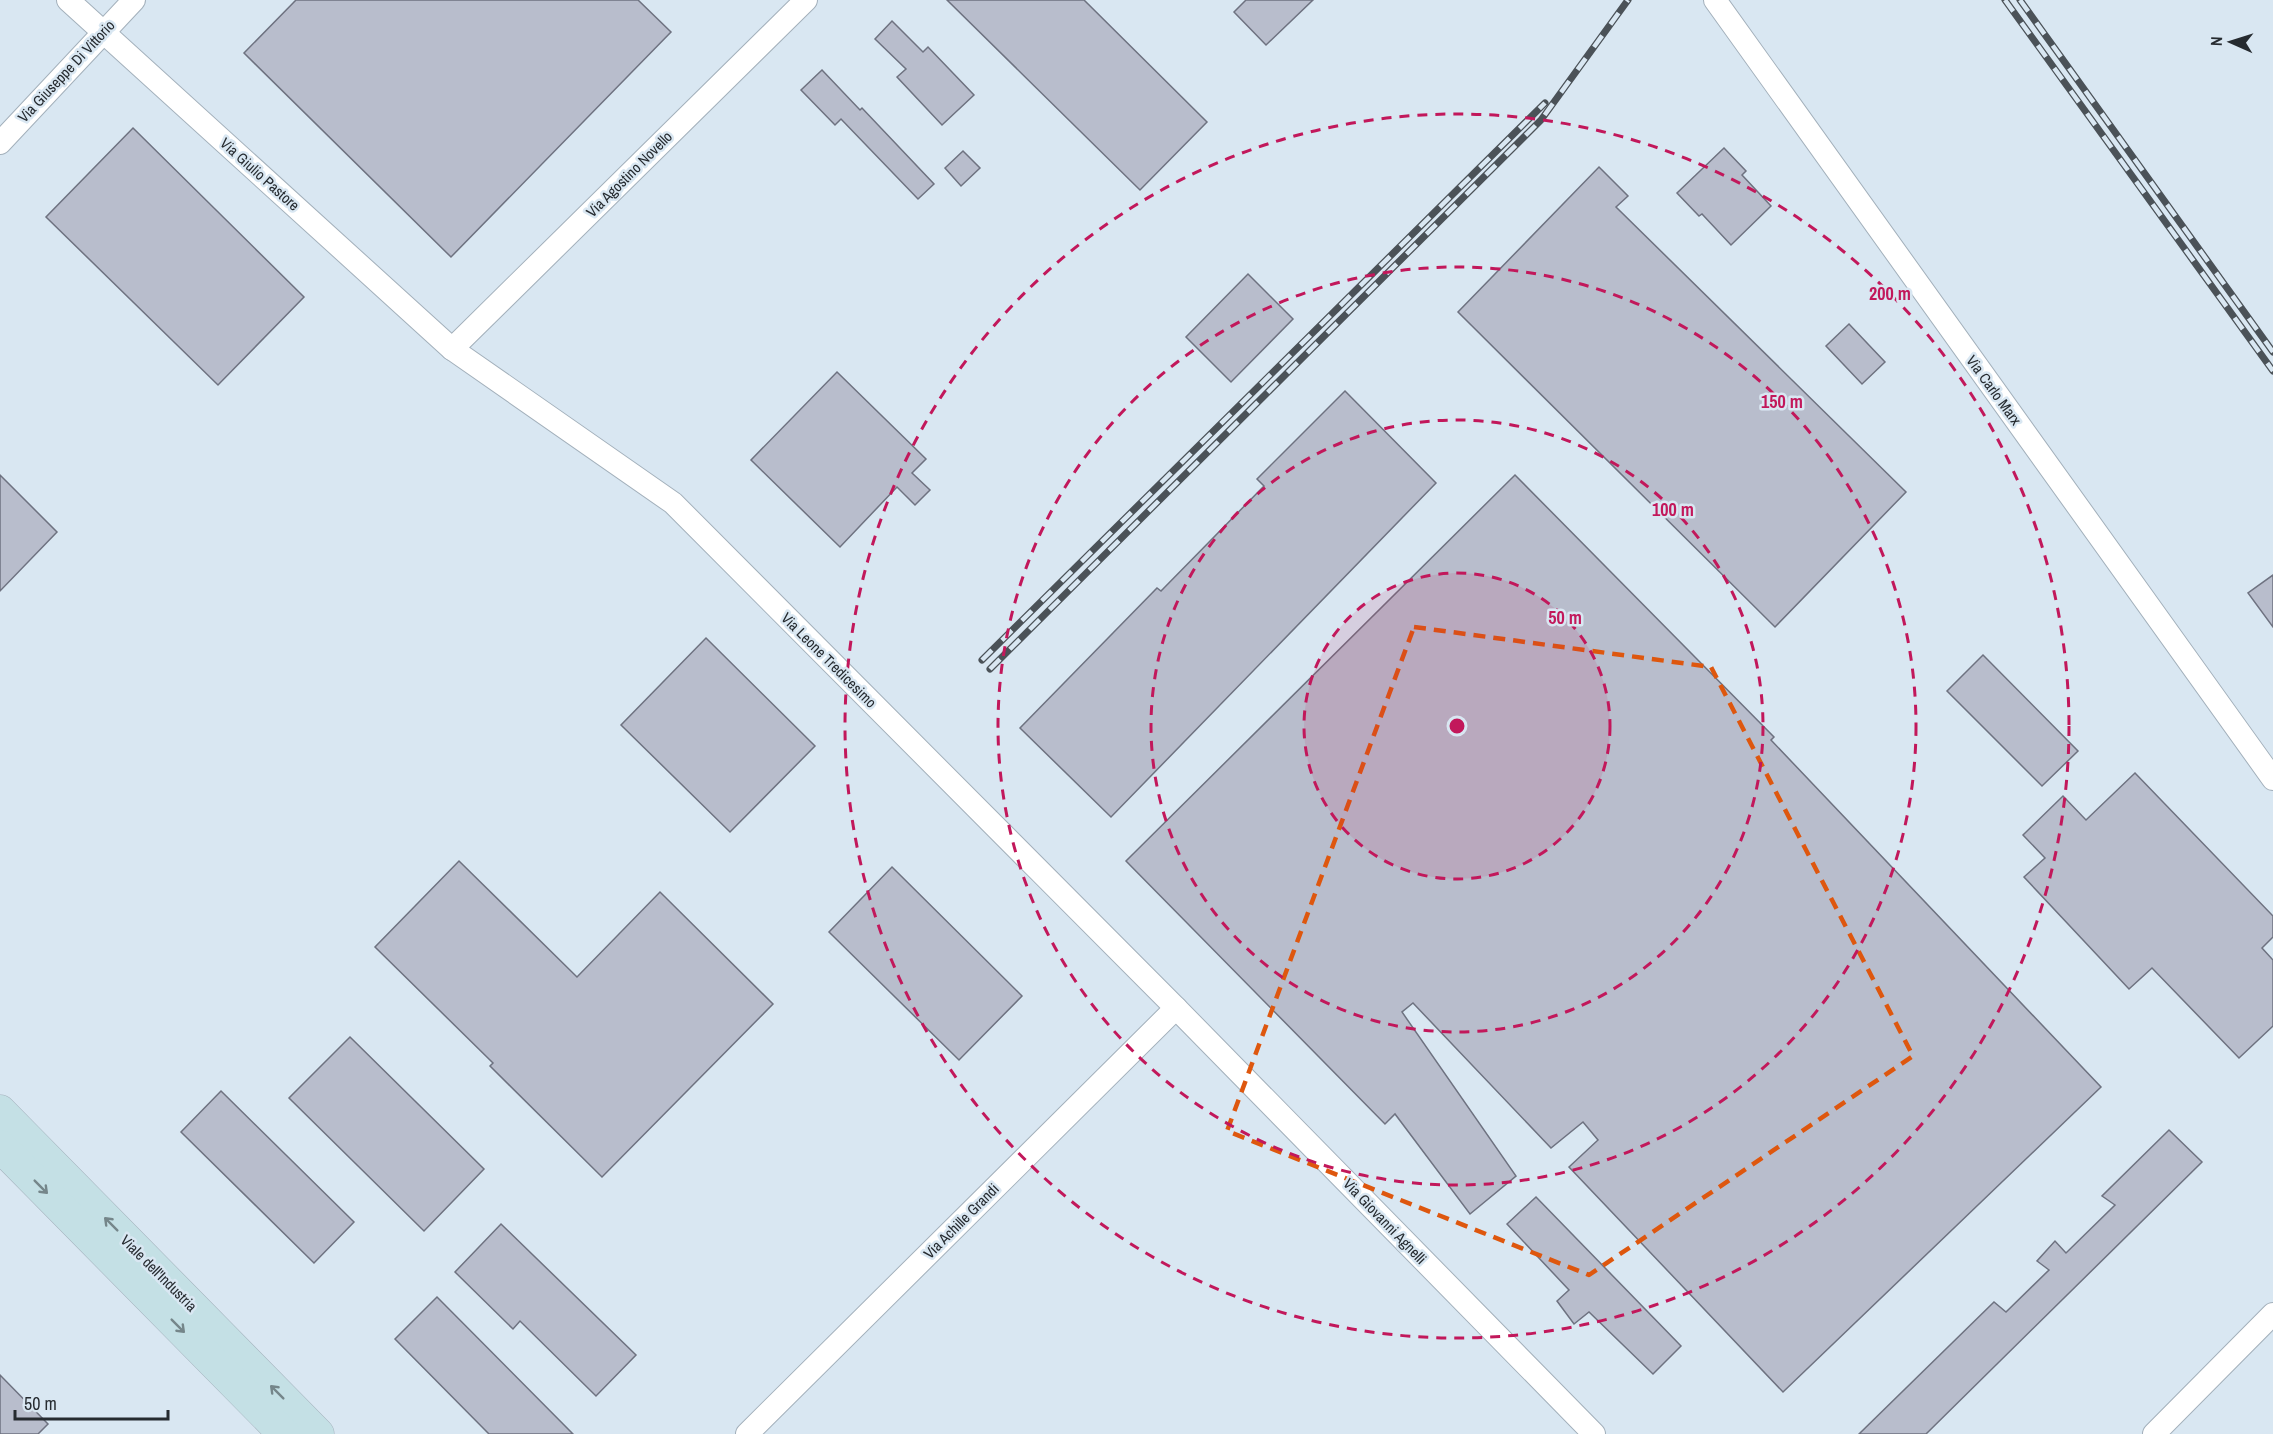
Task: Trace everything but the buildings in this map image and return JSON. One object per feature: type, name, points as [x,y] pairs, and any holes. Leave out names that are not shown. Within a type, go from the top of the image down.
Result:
[{"type":"main road","name":"Viale dell'Industria","points":[[0,1111],[318,1434]]},
{"type":"main road","name":"Viale dell'Industria","points":[[0,1146],[284,1434]]},
{"type":"street","name":"Via Giulio Pastore","points":[[68,0],[452,349]]},
{"type":"street","name":"Via Giuseppe Di Vittorio","points":[[0,143],[102,31],[134,0]]},
{"type":"street","name":"Via Agostino Novello","points":[[452,349],[806,0]]},
{"type":"street","name":"Via Carlo Marx","points":[[1715,0],[2273,779]]},
{"type":"street","name":"Via Leone Tredicesimo","points":[[452,349],[673,503],[1176,1008]]},
{"type":"street","name":"Via Achille Grandi","points":[[747,1434],[1176,1008]]},
{"type":"street","name":"Via Giovanni Agnelli","points":[[1176,1008],[1594,1434]]},
{"type":"street","points":[[2154,1434],[2273,1314]]},
{"type":"highlighted area","points":[[1414,627],[1711,667],[1913,1056],[1589,1275],[1227,1131]]},
{"type":"railway","points":[[990,669],[1541,120],[1628,0]]},
{"type":"railway","points":[[2005,0],[2273,371]]},
{"type":"railway","points":[[2020,0],[2273,352]]},
{"type":"railway","points":[[982,660],[1545,103]]}]
